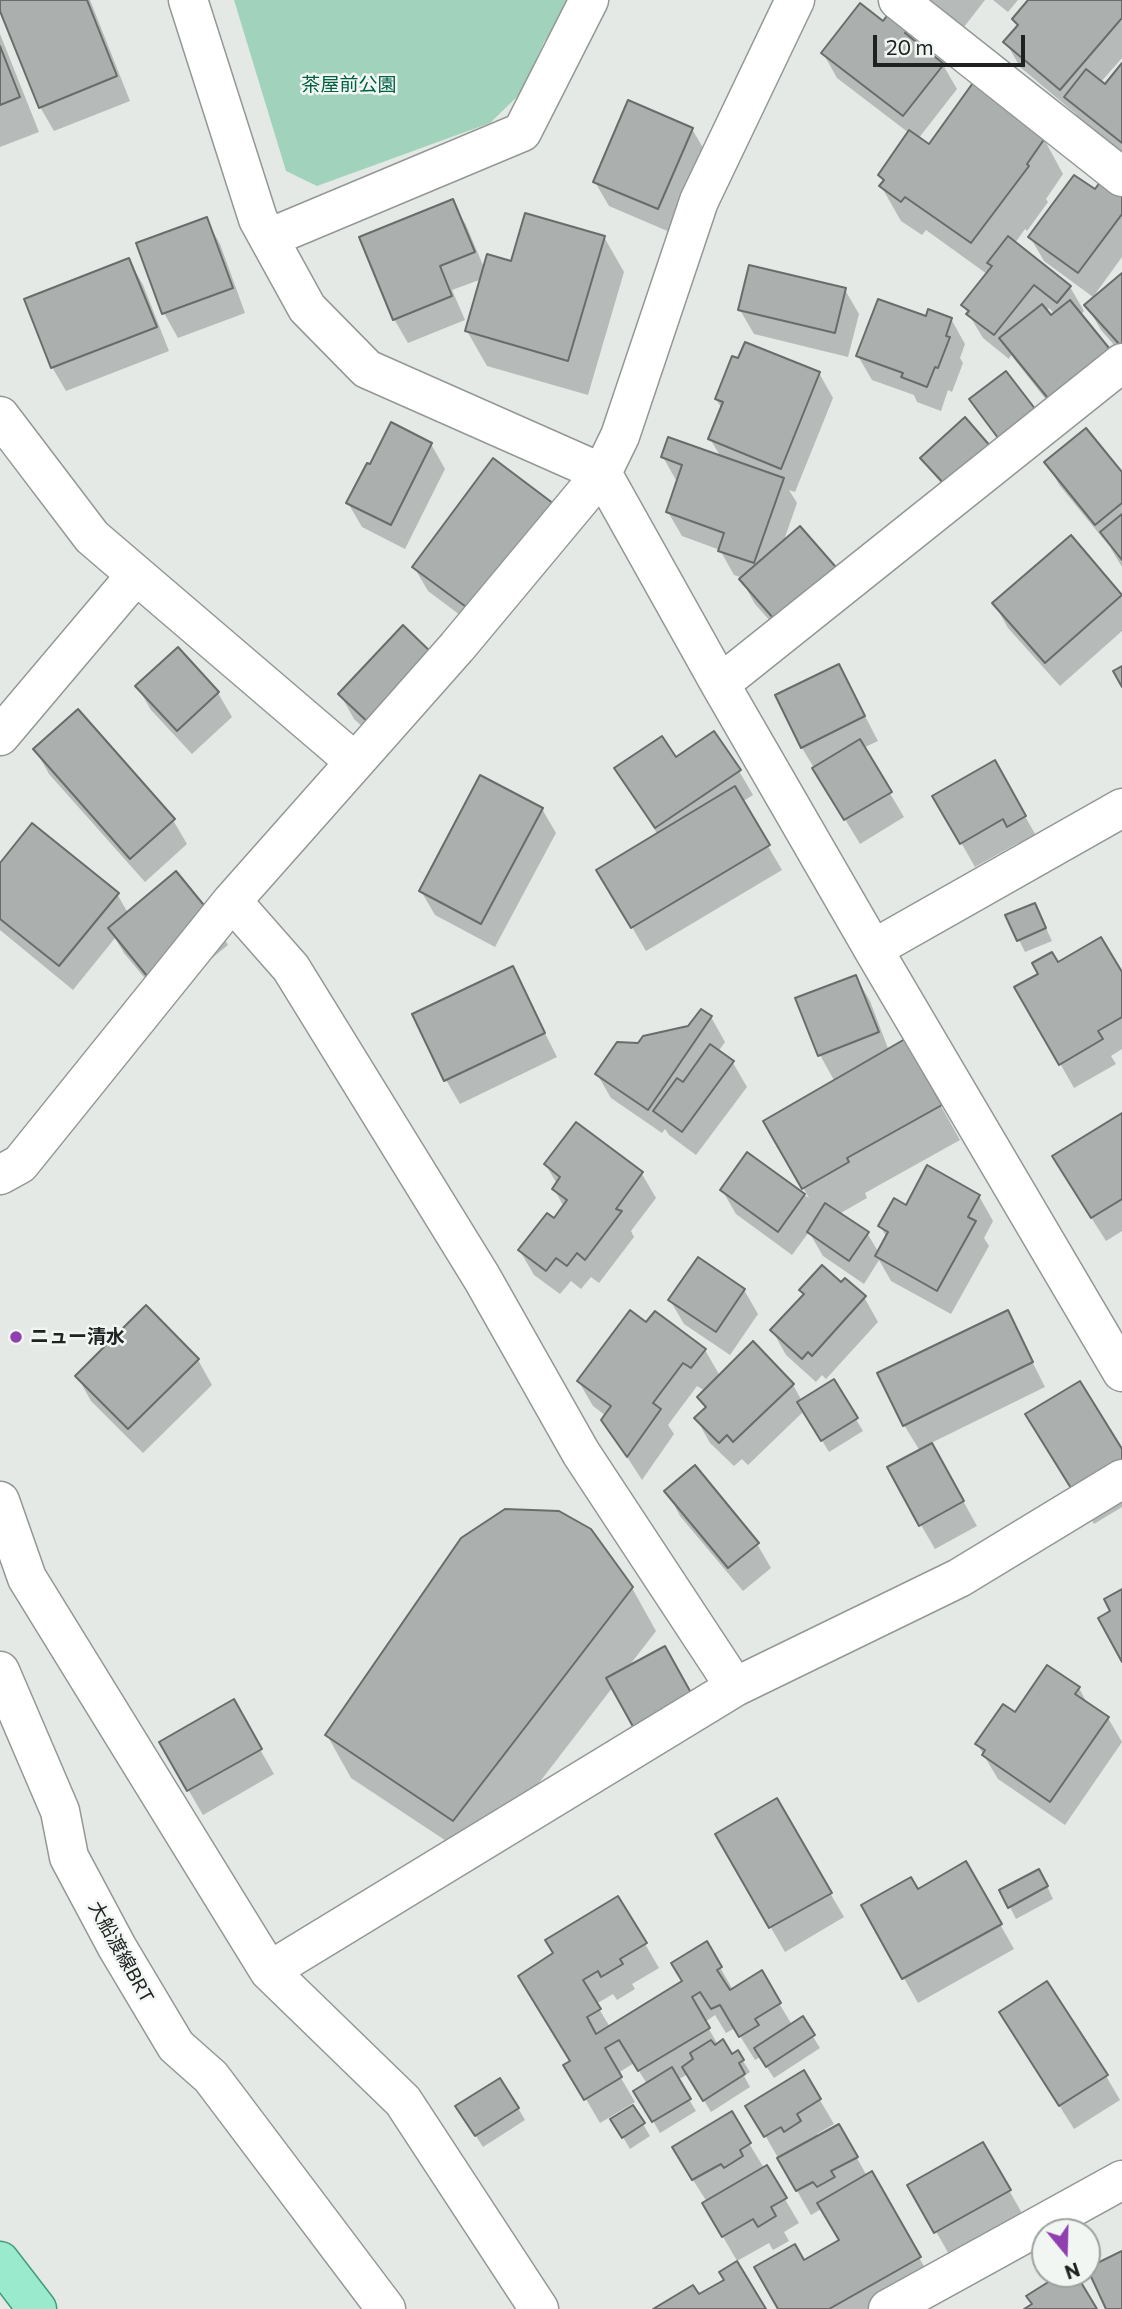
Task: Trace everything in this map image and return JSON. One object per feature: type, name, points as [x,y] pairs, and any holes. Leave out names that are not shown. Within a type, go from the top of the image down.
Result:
[{"type":"main road","points":[[0,2261],[37,2309]]},
{"type":"street","points":[[188,0],[258,219],[307,308],[367,369],[602,473],[873,949],[1122,1372]]},
{"type":"street","points":[[269,238],[522,132],[589,0]]},
{"type":"street","points":[[0,1175],[20,1164],[232,901],[457,647],[602,473],[620,436],[699,201],[795,0]]},
{"type":"street","points":[[898,0],[1122,177]]},
{"type":"street","points":[[720,684],[1122,363]]},
{"type":"street","points":[[0,416],[92,537],[355,762]]},
{"type":"street","points":[[0,736],[136,575]]},
{"type":"street","points":[[873,949],[1122,808]]},
{"type":"street","points":[[232,901],[291,968],[482,1278],[581,1453],[735,1687]]},
{"type":"street","points":[[269,1971],[735,1687],[959,1578],[1122,1479]]},
{"type":"street","points":[[0,1501],[27,1578],[269,1971],[403,2101],[539,2309]]},
{"type":"street","name":"大船渡線BRT","points":[[0,1671],[60,1811],[69,1857],[117,1947],[176,2046],[211,2077],[386,2309]]},
{"type":"street","points":[[888,2309],[1122,2180]]},
{"type":"green space","name":"茶屋前公園","points":[[234,0],[577,0],[544,42],[522,92],[490,123],[317,186],[286,171]]},
{"type":"building","points":[[0,0],[87,0],[117,76],[39,108],[0,11]]},
{"type":"building","points":[[1028,0],[1122,0],[1122,18],[1060,90],[1003,42],[1018,25],[1012,19]]},
{"type":"building","points":[[860,3],[883,21],[889,13],[909,28],[905,33],[944,64],[903,116],[821,53]]},
{"type":"building","points":[[0,46],[20,97],[0,105]]},
{"type":"building","points":[[1122,63],[1122,143],[1064,97],[1086,69],[1105,84]]},
{"type":"building","points":[[975,80],[1045,138],[1027,164],[1029,166],[971,243],[905,197],[901,202],[879,186],[884,180],[878,175],[909,130],[929,144]]},
{"type":"building","points":[[628,100],[693,128],[658,209],[593,182]]},
{"type":"building","points":[[1074,175],[1095,189],[1103,178],[1122,192],[1122,214],[1078,273],[1028,237]]},
{"type":"building","points":[[453,199],[475,252],[440,266],[452,296],[393,320],[359,237]]},
{"type":"building","points":[[525,213],[605,236],[568,361],[465,331],[487,254],[511,261]]},
{"type":"building","points":[[207,217],[233,288],[162,314],[136,243]]},
{"type":"building","points":[[1008,236],[1071,286],[1057,303],[1034,285],[994,335],[966,314],[969,311],[961,305],[992,266],[987,263]]},
{"type":"building","points":[[129,258],[157,327],[51,368],[24,299]]},
{"type":"building","points":[[749,265],[846,288],[835,333],[738,310]]},
{"type":"building","points":[[1122,273],[1122,343],[1120,345],[1084,305]]},
{"type":"building","points":[[878,299],[926,316],[928,309],[952,318],[946,336],[950,337],[927,387],[901,377],[903,373],[856,356]]},
{"type":"building","points":[[1070,300],[1113,353],[1051,402],[999,338],[1042,304],[1051,315]]},
{"type":"building","points":[[745,342],[820,372],[781,469],[708,439],[723,402],[715,399],[732,356],[738,358]]},
{"type":"building","points":[[1006,371],[1039,414],[1001,442],[969,399]]},
{"type":"building","points":[[965,417],[991,447],[947,487],[920,458]]},
{"type":"building","points":[[391,422],[432,443],[391,525],[346,503]]},
{"type":"building","points":[[1086,428],[1122,472],[1122,503],[1095,525],[1044,462]]},
{"type":"building","points":[[668,437],[784,478],[754,563],[718,551],[724,533],[666,512],[682,465],[661,457]]},
{"type":"building","points":[[493,458],[554,504],[473,612],[412,567]]},
{"type":"building","points":[[1122,514],[1122,560],[1100,532]]},
{"type":"building","points":[[800,526],[841,573],[780,626],[739,579]]},
{"type":"building","points":[[1071,535],[1122,595],[1045,663],[992,603]]},
{"type":"building","points":[[403,625],[437,658],[372,726],[338,694]]},
{"type":"building","points":[[178,647],[219,692],[177,731],[135,686]]},
{"type":"building","points":[[839,664],[865,716],[801,748],[775,695]]},
{"type":"building","points":[[1122,666],[1122,687],[1113,671]]},
{"type":"building","points":[[78,709],[175,819],[130,859],[33,749]]},
{"type":"building","points":[[714,731],[741,770],[655,828],[614,768],[662,736],[676,757]]},
{"type":"building","points":[[860,739],[892,792],[844,820],[812,768]]},
{"type":"building","points":[[995,760],[1026,816],[1007,827],[1003,819],[960,844],[932,796]]},
{"type":"building","points":[[480,775],[543,808],[481,924],[419,891]]},
{"type":"building","points":[[735,786],[770,845],[631,928],[596,870]]},
{"type":"building","points":[[32,823],[119,893],[59,966],[0,919],[0,863]]},
{"type":"building","points":[[176,871],[216,920],[147,976],[108,928]]},
{"type":"building","points":[[1035,903],[1046,928],[1017,941],[1005,915]]},
{"type":"building","points":[[1101,937],[1122,972],[1122,1017],[1098,1031],[1103,1039],[1059,1065],[1014,987],[1038,974],[1032,963],[1052,952],[1058,962]]},
{"type":"building","points":[[513,966],[545,1033],[444,1081],[412,1014]]},
{"type":"building","points":[[856,975],[879,1032],[818,1056],[795,998]]},
{"type":"building","points":[[701,1009],[712,1016],[648,1110],[595,1074],[617,1042],[638,1043],[643,1036],[688,1026]]},
{"type":"building","points":[[905,1039],[942,1105],[847,1158],[849,1162],[802,1189],[763,1121]]},
{"type":"building","points":[[710,1044],[734,1061],[682,1132],[653,1111],[677,1078],[683,1082]]},
{"type":"building","points":[[1122,1113],[1122,1199],[1091,1218],[1052,1156]]},
{"type":"building","points":[[576,1122],[643,1172],[616,1209],[622,1211],[585,1260],[577,1253],[567,1266],[556,1258],[546,1271],[518,1250],[547,1213],[554,1218],[567,1200],[552,1189],[560,1177],[544,1164]]},
{"type":"building","points":[[747,1152],[805,1194],[778,1232],[720,1190]]},
{"type":"building","points":[[927,1165],[980,1195],[968,1217],[976,1221],[937,1291],[875,1256],[888,1232],[878,1226],[894,1198],[906,1205]]},
{"type":"building","points":[[825,1203],[869,1232],[849,1261],[807,1232]]},
{"type":"building","points":[[698,1257],[745,1289],[716,1332],[668,1300]]},
{"type":"building","points":[[822,1265],[841,1282],[845,1278],[866,1296],[812,1356],[808,1352],[802,1359],[770,1330],[804,1294],[799,1290]]},
{"type":"building","points":[[146,1305],[199,1359],[128,1429],[75,1376]]},
{"type":"building","points":[[630,1310],[646,1322],[655,1311],[706,1349],[691,1368],[683,1363],[653,1403],[661,1409],[627,1457],[601,1420],[611,1406],[577,1381]]},
{"type":"building","points":[[1008,1310],[1033,1362],[903,1426],[877,1373]]},
{"type":"building","points":[[753,1341],[794,1384],[733,1442],[727,1435],[719,1443],[694,1418],[706,1407],[697,1397]]},
{"type":"building","points":[[834,1379],[858,1418],[821,1441],[797,1402]]},
{"type":"building","points":[[1080,1381],[1122,1449],[1122,1474],[1079,1501],[1025,1414]]},
{"type":"building","points":[[932,1443],[964,1501],[919,1526],[887,1467]]},
{"type":"building","points":[[695,1465],[759,1543],[728,1568],[664,1491]]},
{"type":"building","points":[[505,1509],[559,1511],[591,1529],[633,1587],[453,1821],[325,1735],[461,1538]]},
{"type":"building","points":[[1122,1589],[1122,1662],[1098,1618],[1110,1611],[1104,1599]]},
{"type":"building","points":[[665,1646],[695,1700],[636,1732],[606,1678]]},
{"type":"building","points":[[1047,1665],[1080,1687],[1075,1694],[1109,1717],[1050,1802],[982,1755],[985,1750],[975,1744],[1003,1704],[1015,1712]]},
{"type":"building","points":[[234,1699],[262,1749],[187,1791],[159,1742]]},
{"type":"building","points":[[777,1798],[832,1893],[769,1928],[715,1834]]},
{"type":"building","points":[[966,1861],[1002,1924],[902,1979],[861,1905],[911,1877],[918,1889]]},
{"type":"building","points":[[1039,1869],[1048,1886],[1008,1908],[999,1890]]},
{"type":"building","points":[[618,1896],[647,1943],[620,1959],[623,1964],[601,1977],[598,1971],[583,1980],[601,2009],[587,2017],[596,2034],[682,1981],[671,1963],[707,1941],[722,1967],[717,1970],[730,1990],[762,1970],[781,2003],[755,2019],[759,2025],[739,2037],[720,2005],[711,2009],[700,1992],[692,1997],[710,2028],[638,2071],[619,2040],[605,2048],[622,2077],[584,2100],[563,2065],[570,2061],[518,1976],[553,1953],[545,1940]]},
{"type":"building","points":[[1047,1981],[1108,2075],[1059,2106],[999,2012]]},
{"type":"building","points":[[803,2016],[815,2035],[766,2067],[754,2048]]},
{"type":"building","points":[[723,2039],[732,2054],[738,2050],[744,2060],[739,2063],[745,2074],[703,2101],[682,2067],[693,2059],[690,2053],[711,2040],[715,2045]]},
{"type":"building","points":[[672,2067],[691,2099],[652,2122],[633,2091]]},
{"type":"building","points":[[804,2070],[821,2099],[797,2114],[801,2121],[784,2132],[781,2127],[764,2137],[745,2106]]},
{"type":"building","points":[[500,2078],[519,2108],[475,2136],[455,2106]]},
{"type":"building","points":[[633,2105],[645,2123],[622,2138],[610,2119]]},
{"type":"building","points":[[732,2111],[751,2143],[740,2150],[743,2156],[724,2168],[721,2164],[692,2180],[672,2147]]},
{"type":"building","points":[[839,2124],[858,2157],[831,2171],[835,2177],[817,2187],[813,2182],[796,2191],[777,2158]]},
{"type":"building","points":[[983,2142],[1011,2190],[934,2233],[907,2185]]},
{"type":"building","points":[[767,2165],[787,2198],[771,2207],[776,2216],[758,2227],[753,2219],[722,2237],[702,2203]]},
{"type":"building","points":[[872,2171],[921,2257],[829,2309],[778,2309],[754,2267],[795,2244],[804,2260],[839,2240],[817,2203]]},
{"type":"building","points":[[1122,2251],[1122,2309],[1106,2309],[1096,2288],[1101,2288],[1101,2261]]},
{"type":"building","points":[[737,2261],[766,2309],[653,2309],[693,2285],[699,2294],[724,2280],[719,2272]]},
{"type":"building","points":[[1039,2288],[1084,2288],[1097,2309],[1024,2309],[1032,2304],[1026,2296]]},
{"type":"place","name":"ニュー清水","points":[[16,1337]]}]
